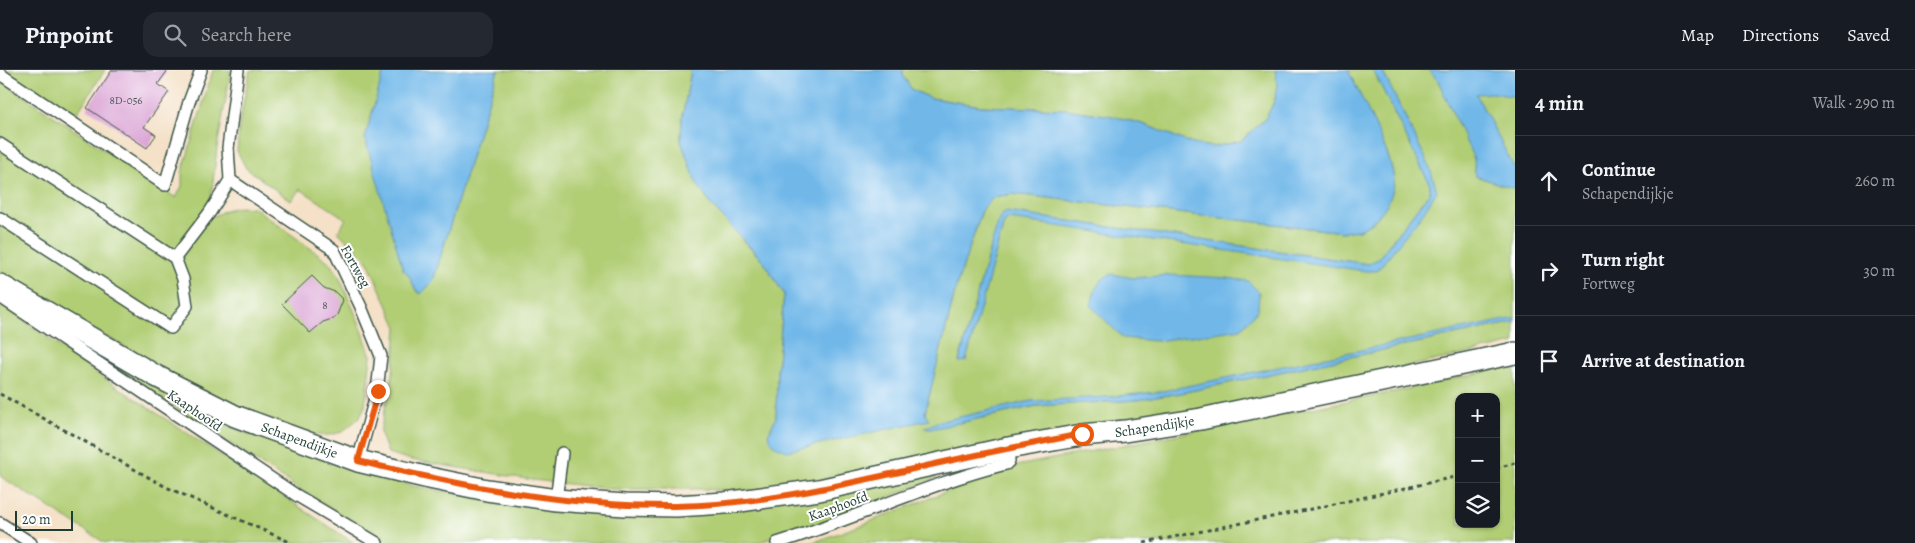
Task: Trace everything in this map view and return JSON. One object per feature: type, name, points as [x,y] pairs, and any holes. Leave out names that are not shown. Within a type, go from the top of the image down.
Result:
[{"type":"street","name":"Schapendijkje","points":[[0,285],[156,376],[235,416],[358,461],[467,486],[556,500],[625,505],[676,506],[725,503],[819,490],[1008,448],[1082,434],[1125,431],[1201,419],[1515,353]]},
{"type":"lane","points":[[0,74],[165,185],[189,102],[201,70]]},
{"type":"lane","points":[[175,258],[210,212],[230,180],[228,148],[238,70]]},
{"type":"lane","points":[[0,144],[175,258],[183,279],[187,306],[172,328],[0,218]]},
{"type":"lane","name":"Fortweg","points":[[230,180],[334,250],[361,307],[381,356],[378,391],[358,461]]},
{"type":"lane","name":"Kaaphoofd","points":[[0,297],[288,489],[376,543]]},
{"type":"lane","name":"Kaaphoofd","points":[[777,543],[815,531],[964,476],[1006,464],[1009,461],[1008,448]]},
{"type":"lane","points":[[556,500],[562,453]]},
{"type":"lane","points":[[0,523],[31,543]]},
{"type":"path","points":[[0,394],[166,487],[292,543]]},
{"type":"path","points":[[1500,467],[1515,463]]},
{"type":"path","points":[[1144,543],[1321,507],[1455,477]]},
{"type":"green space","points":[[3,70],[105,70],[74,118]]},
{"type":"green space","points":[[213,70],[231,70],[217,148],[211,198],[204,210],[215,216],[234,208],[255,208],[328,261],[338,274],[361,327],[371,356],[365,406],[359,418],[342,432],[329,435],[313,435],[218,400],[0,276],[0,80],[176,198],[182,186],[182,173]]},
{"type":"green space","points":[[250,70],[384,70],[365,139],[408,272],[416,291],[421,294],[433,281],[498,70],[691,70],[682,119],[681,141],[689,164],[744,242],[763,261],[784,294],[777,372],[776,417],[768,435],[929,420],[925,413],[957,284],[983,208],[994,197],[1013,194],[1343,232],[1375,220],[1388,203],[1394,182],[1388,155],[1348,70],[1373,70],[1430,185],[1429,193],[1378,259],[1368,264],[1006,212],[990,248],[959,361],[1006,216],[1375,267],[1436,189],[1378,70],[1515,70],[1515,319],[1164,392],[1039,403],[960,423],[1036,406],[1138,400],[1181,393],[1515,322],[1515,343],[1282,394],[798,484],[744,492],[704,489],[612,489],[533,480],[411,460],[388,453],[380,432],[393,374],[397,327],[367,260],[338,232],[346,219],[300,189],[291,201],[246,168],[237,151],[240,120]]},
{"type":"green space","points":[[903,70],[1275,70],[1277,83],[1275,100],[1266,118],[1241,141],[1213,147],[1193,144],[1143,124],[1112,116],[1065,109],[981,106],[931,98],[912,90],[903,76]]},
{"type":"green space","points":[[0,303],[93,371],[354,543],[105,543],[0,476]]},
{"type":"green space","points":[[100,352],[206,415],[241,431],[357,471],[413,486],[488,499],[568,510],[934,472],[936,478],[829,521],[756,543],[391,543],[376,536],[302,491],[98,356]]},
{"type":"green space","points":[[1515,365],[1515,543],[811,543],[1006,468],[1389,393]]},
{"type":"water","points":[[384,70],[498,70],[433,281],[421,294],[415,289],[409,275],[403,270],[365,138]]},
{"type":"water","points":[[691,70],[903,70],[903,76],[912,90],[931,98],[981,106],[1065,109],[1112,116],[1143,124],[1193,144],[1213,147],[1241,141],[1266,118],[1275,100],[1277,83],[1275,70],[1348,70],[1389,157],[1393,171],[1393,189],[1391,197],[1378,217],[1359,230],[1343,232],[1013,194],[994,197],[983,208],[957,284],[925,413],[929,420],[787,451],[773,445],[768,435],[776,417],[777,372],[784,294],[763,261],[711,205],[696,182],[681,141],[682,119]]},
{"type":"water","points":[[1373,70],[1382,70],[1429,165],[1437,191],[1423,213],[1377,271],[1365,271],[1009,219],[1004,223],[966,361],[959,362],[990,248],[1000,217],[1006,212],[1368,264],[1378,259],[1429,193],[1430,185]]},
{"type":"water","points":[[1429,70],[1515,70],[1515,97],[1493,93],[1476,94],[1515,169],[1515,189],[1475,176],[1474,159],[1438,81]]},
{"type":"water","points":[[1111,274],[1134,278],[1170,275],[1248,281],[1259,292],[1258,310],[1241,329],[1157,341],[1123,338],[1091,306],[1099,283]]},
{"type":"water","points":[[1515,318],[1515,322],[1181,393],[1138,400],[1036,406],[936,428],[924,428],[937,422],[1031,401],[1158,392]]},
{"type":"building","points":[[112,70],[168,70],[158,84],[169,92],[144,127],[156,135],[147,148],[87,108]]},
{"type":"building","points":[[312,276],[324,288],[335,292],[343,300],[337,315],[323,322],[310,333],[282,304]]},
{"type":"route","points":[[378,391],[358,461],[487,490],[556,500],[625,505],[676,506],[725,503],[819,490],[1008,448],[1082,434]]}]
